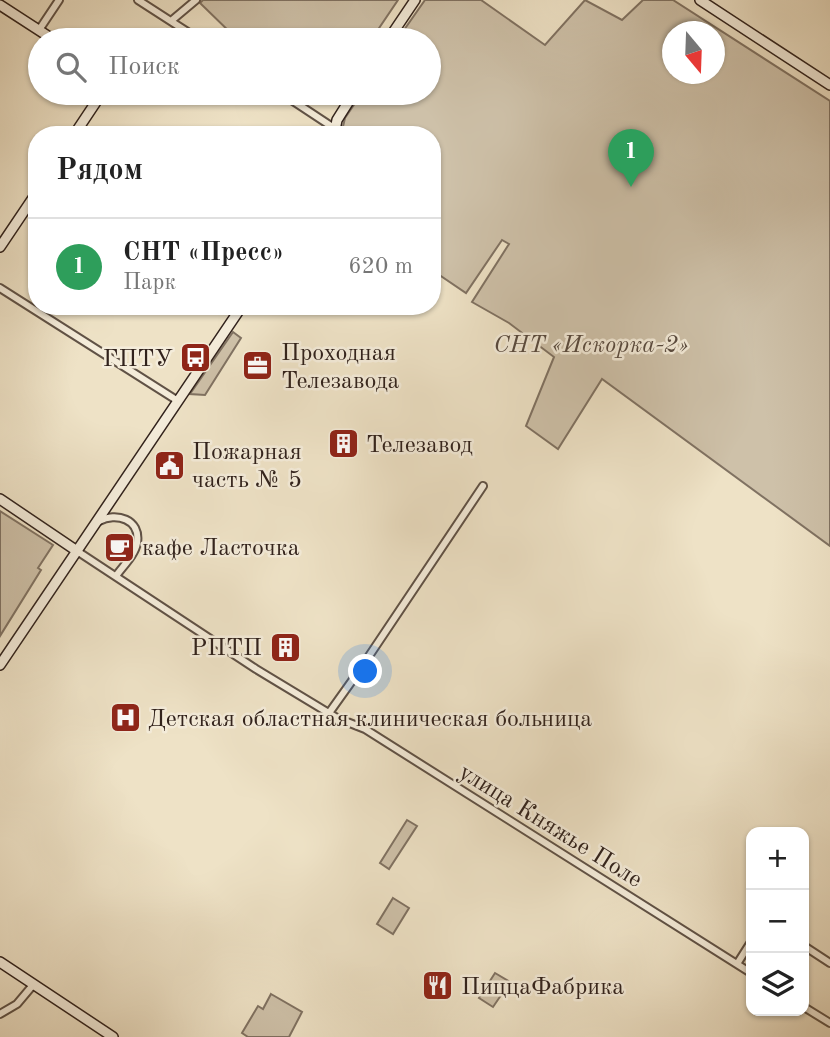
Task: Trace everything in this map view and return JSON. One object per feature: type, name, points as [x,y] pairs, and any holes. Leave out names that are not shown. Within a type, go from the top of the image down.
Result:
[{"type":"street","points":[[40,28],[59,0]]},
{"type":"street","points":[[138,0],[182,28]]},
{"type":"street","points":[[171,21],[196,0]]},
{"type":"street","points":[[396,28],[415,0]]},
{"type":"street","points":[[701,0],[830,85]]},
{"type":"street","points":[[0,5],[36,28]]},
{"type":"street","points":[[80,126],[94,105]]},
{"type":"street","points":[[298,105],[327,126]]},
{"type":"street","points":[[336,126],[346,105]]},
{"type":"street","points":[[0,247],[28,205]]},
{"type":"street","points":[[0,288],[28,306]]},
{"type":"street","points":[[43,315],[178,401]]},
{"type":"street","points":[[0,665],[236,315]]},
{"type":"street","points":[[328,713],[483,486]]},
{"type":"street","points":[[0,499],[116,576],[131,555],[137,539],[132,525],[128,520],[117,516],[96,522]]},
{"type":"street","points":[[112,499],[117,516]]},
{"type":"street","name":"улица Княжье Поле","points":[[116,576],[256,669],[328,713],[365,729],[746,970]]},
{"type":"street","points":[[809,949],[830,963]]},
{"type":"street","points":[[737,964],[746,950]]},
{"type":"street","points":[[0,962],[113,1037]]},
{"type":"street","points":[[0,1014],[18,1004],[33,985]]},
{"type":"street","points":[[809,1010],[830,1023]]},
{"type":"green space","points":[[203,0],[398,0],[379,28],[226,28],[200,3]]},
{"type":"green space","name":"СНТ «Искорка-2»","points":[[425,0],[481,0],[545,45],[585,0],[622,20],[643,0],[673,0],[706,21],[662,21],[662,84],[725,84],[725,33],[830,101],[830,546],[602,379],[558,449],[526,426],[554,357],[509,323],[472,302],[509,244],[502,240],[466,293],[441,276],[441,126],[343,126],[354,105],[441,105],[441,28],[405,28]]},
{"type":"green space","points":[[233,332],[241,338],[205,395],[190,394]]},
{"type":"green space","points":[[0,511],[53,545],[38,568],[41,570],[0,636]]},
{"type":"green space","points":[[407,820],[417,826],[389,869],[380,863]]},
{"type":"green space","points":[[393,898],[409,908],[393,934],[377,924]]},
{"type":"green space","points":[[495,973],[510,982],[493,1007],[479,998]]},
{"type":"green space","points":[[271,994],[302,1012],[289,1037],[248,1037],[242,1033],[258,1006],[263,1009]]},
{"type":"place","name":"СНТ «Пресс»","points":[[631,187]]},
{"type":"place","name":"ГПТУ","points":[[196,358]]},
{"type":"place","name":"Проходная Телезавода","points":[[258,366]]},
{"type":"place","name":"Телезавод","points":[[343,444]]},
{"type":"place","name":"Пожарная часть № 5","points":[[169,465]]},
{"type":"place","name":"кафе Ласточка","points":[[119,547]]},
{"type":"place","name":"РПТП","points":[[285,647]]},
{"type":"place","name":"Детская областная клиническая больница","points":[[125,718]]},
{"type":"place","name":"ПиццаФабрика","points":[[438,986]]}]
